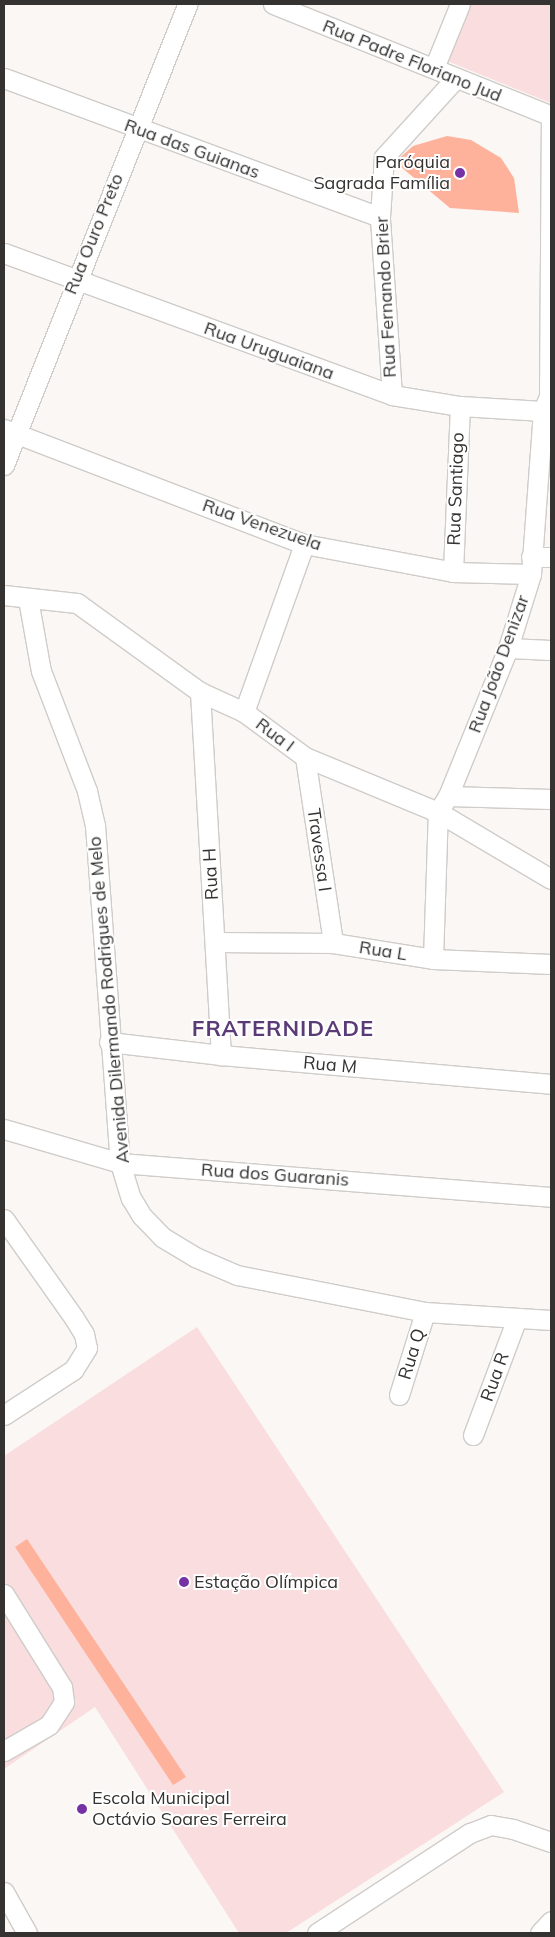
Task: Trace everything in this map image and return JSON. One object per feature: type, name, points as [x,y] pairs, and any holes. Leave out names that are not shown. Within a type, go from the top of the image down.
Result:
[{"type":"street","name":"Rua Ouro Preto","points":[[4,465],[10,432],[75,281],[187,4]]},
{"type":"street","name":"Rua Padre Floriano Jud","points":[[274,4],[551,116]]},
{"type":"street","points":[[434,68],[460,4]]},
{"type":"street","name":"Rua das Guianas","points":[[4,78],[136,129],[380,217]]},
{"type":"street","name":"Rua Fernando Brier","points":[[392,395],[380,217],[384,157],[456,78]]},
{"type":"street","name":"Rua João Denizar","points":[[443,804],[508,648],[531,565],[543,411],[549,396],[551,120]]},
{"type":"street","name":"Rua Uruguaiana","points":[[4,253],[75,281],[392,395],[460,406],[543,411]]},
{"type":"street","name":"Rua Santiago","points":[[453,572],[460,406]]},
{"type":"street","name":"Rua Venezuela","points":[[10,432],[304,544],[453,572],[531,565],[551,557]]},
{"type":"street","points":[[244,712],[304,544]]},
{"type":"street","name":"Rua I","points":[[4,595],[77,603],[200,692],[244,712],[305,757],[443,804],[551,879]]},
{"type":"street","name":"Avenida Dilermando Rodrigues de Melo","points":[[28,599],[41,671],[87,791],[96,825],[109,1042],[120,1163],[131,1198],[142,1216],[162,1237],[195,1257],[237,1275],[425,1312],[551,1320]]},
{"type":"street","points":[[508,648],[551,650]]},
{"type":"street","name":"Rua H","points":[[200,692],[221,1055]]},
{"type":"street","name":"Travessa I","points":[[305,757],[332,943]]},
{"type":"street","points":[[434,960],[443,804],[551,799]]},
{"type":"street","name":"Rua L","points":[[215,942],[332,943],[434,960],[551,964]]},
{"type":"street","name":"Rua M","points":[[109,1042],[221,1055],[551,1084]]},
{"type":"street","name":"Rua dos Guaranis","points":[[4,1129],[120,1163],[551,1197]]},
{"type":"street","points":[[4,1219],[74,1318],[84,1334],[87,1348],[73,1370],[4,1415]]},
{"type":"street","name":"Rua Q","points":[[399,1395],[425,1312]]},
{"type":"street","name":"Rua R","points":[[473,1435],[517,1318]]},
{"type":"street","points":[[4,1594],[62,1688],[64,1702],[49,1725],[4,1751]]},
{"type":"street","points":[[317,1933],[470,1833],[491,1825],[513,1829],[551,1842]]},
{"type":"street","points":[[4,1892],[27,1933]]},
{"type":"street","points":[[540,1933],[551,1921]]},
{"type":"shaded area","points":[[468,4],[551,4],[551,103],[447,61]]},
{"type":"shaded area","name":"Estação Olímpica","points":[[197,1327],[504,1792],[286,1933],[239,1933],[95,1707],[4,1769],[4,1456]]},
{"type":"building","name":"Paróquia Sagrada Família","points":[[447,136],[471,140],[501,158],[514,178],[519,213],[450,208],[395,162],[413,146]]},
{"type":"building","points":[[27,1539],[186,1777],[173,1785],[15,1547]]},
{"type":"place","name":"Paróquia Sagrada Família","points":[[460,173]]},
{"type":"place","name":"Estação Olímpica","points":[[184,1582]]},
{"type":"place","name":"Escola Municipal Octávio Soares Ferreira","points":[[82,1809]]},
{"type":"district","name":"FRATERNIDADE","points":[[283,1029]]}]
